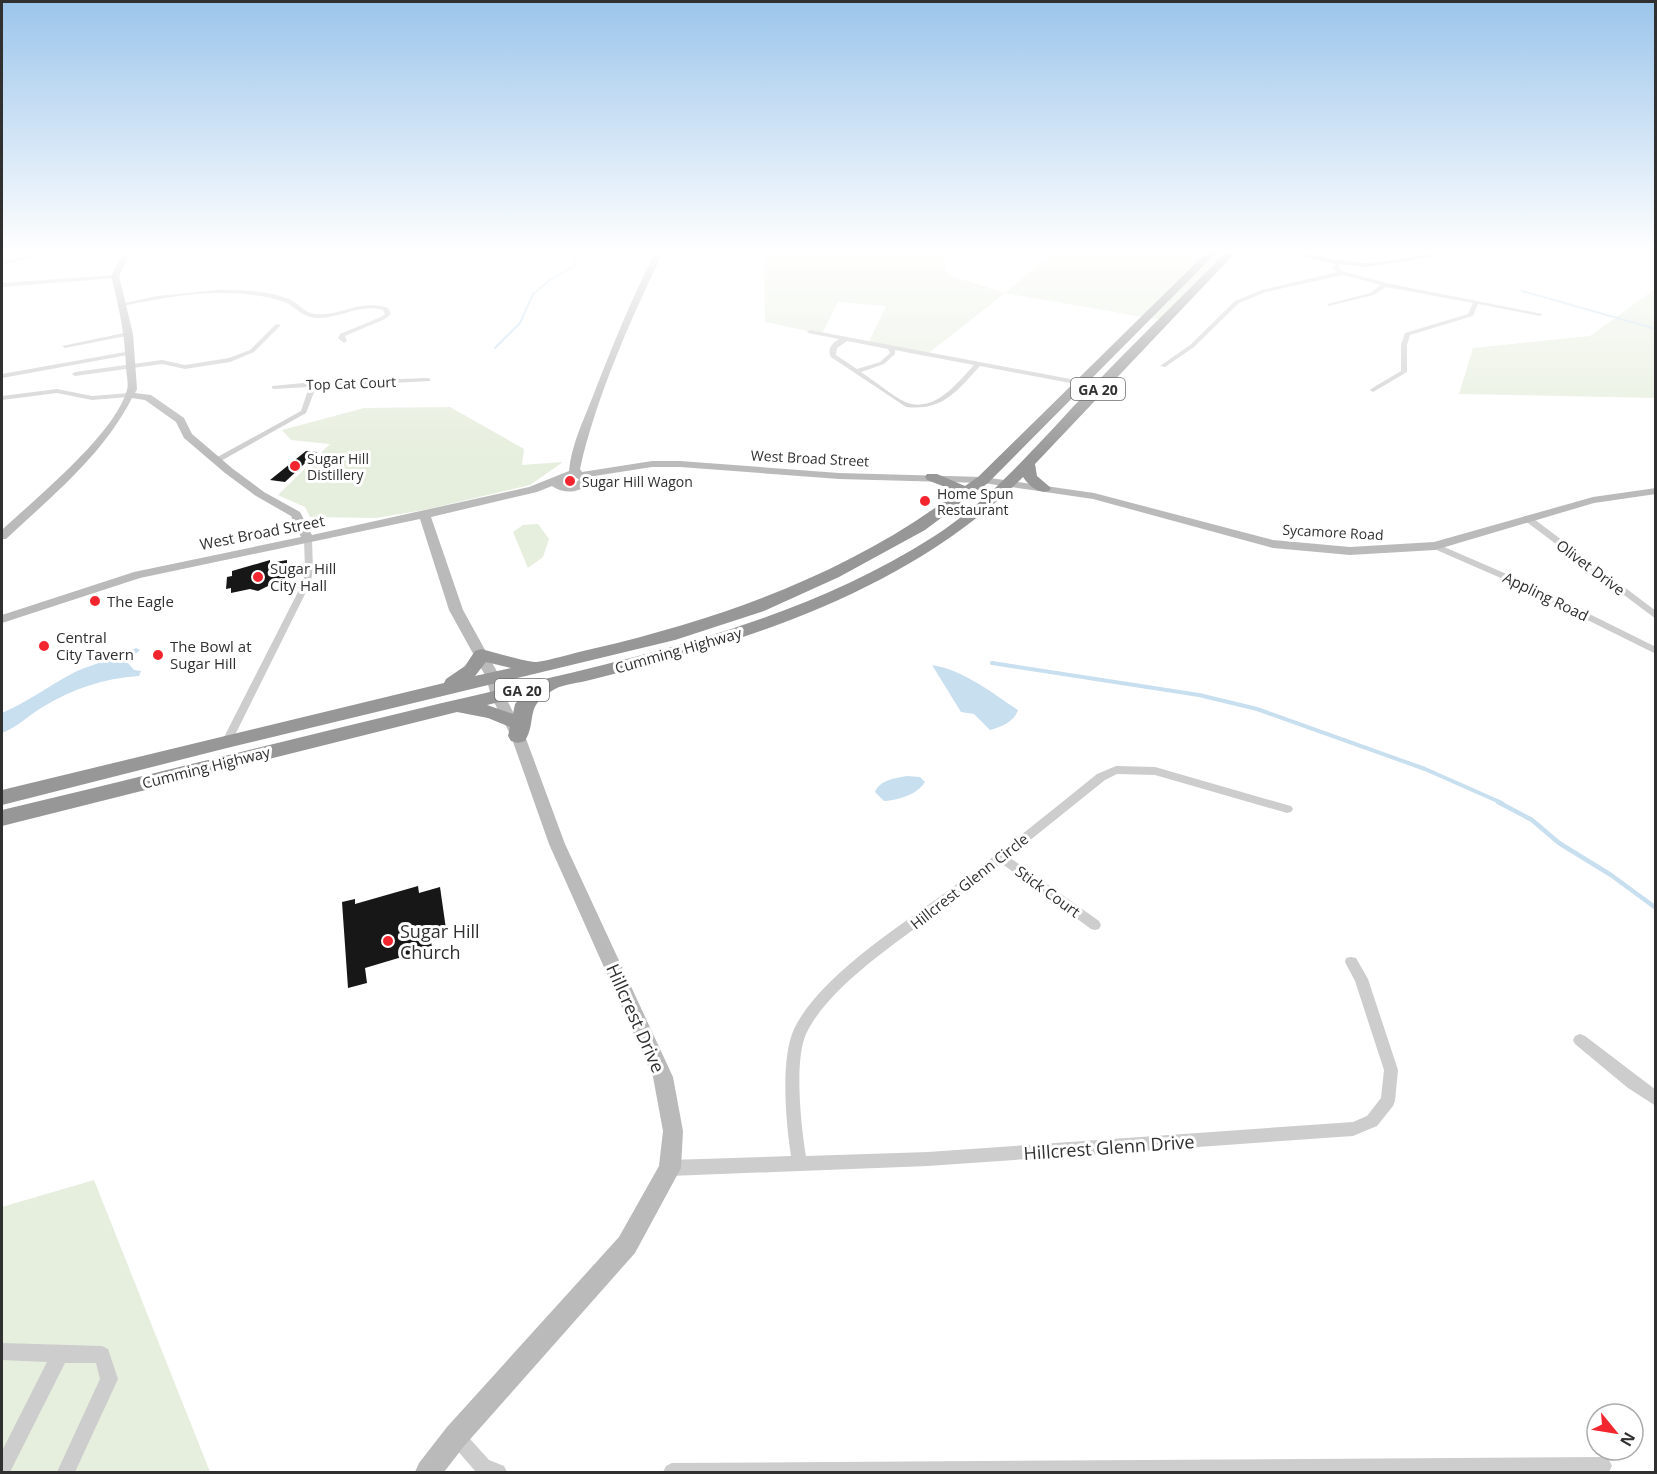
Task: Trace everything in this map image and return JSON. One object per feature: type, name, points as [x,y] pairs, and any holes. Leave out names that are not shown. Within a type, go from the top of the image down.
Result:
[{"type":"highway","name":"Cumming Highway","points":[[2,818],[496,686],[538,667],[669,636],[758,607],[875,554],[920,527],[960,498],[983,480],[1144,320]]},
{"type":"highway","name":"Cumming Highway","points":[[496,686],[553,683],[667,655],[791,615],[903,562],[976,514],[1010,484],[1166,320]]},
{"type":"highway","points":[[1028,465],[1027,471],[1032,482],[1044,488]]},
{"type":"highway","points":[[932,477],[958,487],[961,490],[960,498]]},
{"type":"highway","points":[[538,667],[505,662],[481,655],[471,670],[443,699],[491,712],[514,729],[524,704],[529,698],[553,683]]},
{"type":"highway","name":"Cumming Highway","points":[[2,798],[227,741],[443,699]]},
{"type":"street","points":[[4,531],[85,457],[117,418],[132,395],[131,353],[126,320]]},
{"type":"street","points":[[344,341],[341,338],[342,335],[379,320]]},
{"type":"street","points":[[581,477],[573,470],[576,458],[628,320]]},
{"type":"street","points":[[1163,366],[1192,346],[1219,320]]},
{"type":"street","points":[[1373,390],[1404,372],[1404,345],[1407,334],[1461,320]]},
{"type":"street","points":[[75,374],[162,362],[177,367],[189,367],[230,360],[252,351],[278,325]]},
{"type":"street","points":[[810,332],[1081,383]]},
{"type":"street","points":[[65,345],[129,334]]},
{"type":"street","points":[[846,339],[840,341],[834,348],[833,356],[906,405],[938,403],[946,398],[978,364]]},
{"type":"street","points":[[858,371],[882,363],[893,353],[891,347]]},
{"type":"street","points":[[2,376],[131,353]]},
{"type":"street","name":"Top Cat Court","points":[[274,387],[428,380]]},
{"type":"street","points":[[216,460],[304,412],[314,384]]},
{"type":"street","points":[[2,398],[57,391],[92,398],[132,395],[148,397],[180,420],[188,436],[216,460],[260,494],[296,514],[308,540],[307,582],[227,741]]},
{"type":"street","points":[[561,481],[576,458]]},
{"type":"street","name":"West Broad Street","points":[[2,618],[138,575],[424,515],[533,490],[561,481],[572,488],[581,477],[642,466],[680,464],[839,476],[983,480],[1010,484]]},
{"type":"street","name":"Sycamore Road","points":[[1010,484],[1094,496],[1273,544],[1350,550],[1435,546],[1593,500],[1656,491]]},
{"type":"street","name":"Hillcrest Drive","points":[[424,515],[456,610],[496,686],[557,844],[663,1077],[673,1131],[670,1168],[627,1245],[456,1436],[428,1473]]},
{"type":"street","name":"Olivet Drive","points":[[1527,518],[1656,616]]},
{"type":"street","name":"Appling Road","points":[[1435,546],[1522,584],[1656,651]]},
{"type":"street","name":"Hillcrest Glenn Circle","points":[[800,1163],[796,1145],[794,1051],[800,1031],[825,996],[1101,777],[1116,770],[1155,771],[1287,809]]},
{"type":"street","name":"Stick Court","points":[[1001,857],[1095,925]]},
{"type":"street","name":"Hillcrest Glenn Drive","points":[[670,1168],[928,1159],[1353,1130],[1372,1121],[1388,1101],[1391,1070],[1361,980],[1351,962]]},
{"type":"street","points":[[1581,1040],[1656,1099]]},
{"type":"street","points":[[2,1352],[102,1355],[109,1379],[66,1473]]},
{"type":"street","points":[[2,1469],[60,1354]]},
{"type":"street","points":[[456,1436],[484,1468],[498,1473]]},
{"type":"street","points":[[672,1473],[1603,1466]]},
{"type":"green space","points":[[765,320],[829,320],[822,334],[765,322]]},
{"type":"green space","points":[[879,320],[971,320],[925,356],[868,344]]},
{"type":"green space","points":[[1612,320],[1655,320],[1655,398],[1459,394],[1473,348],[1590,336]]},
{"type":"green space","points":[[450,407],[524,449],[522,465],[563,462],[530,485],[424,510],[376,518],[310,517],[305,507],[278,495],[330,444],[291,440],[282,430],[364,408]]},
{"type":"green space","points":[[538,524],[549,539],[543,557],[528,568],[513,532],[523,525]]},
{"type":"green space","points":[[94,1180],[210,1472],[2,1472],[2,1207]]},
{"type":"water","points":[[136,648],[140,650],[128,663],[134,670],[141,671],[139,676],[113,679],[76,690],[53,701],[2,733],[2,713],[75,672]]},
{"type":"water","points":[[932,665],[955,672],[977,683],[1018,710],[1016,714],[1007,723],[990,730],[974,714],[961,712]]},
{"type":"water","points":[[907,776],[920,777],[925,782],[922,787],[907,796],[895,799],[884,801],[875,792],[884,782]]},
{"type":"building","name":"Sugar Hill Distillery","points":[[306,451],[317,452],[285,482],[270,480]]},
{"type":"building","name":"Sugar Hill City Hall","points":[[270,560],[270,563],[287,560],[287,565],[292,564],[293,575],[287,576],[287,582],[268,586],[258,591],[250,589],[231,593],[231,588],[226,589],[227,577],[232,576],[232,571]]},
{"type":"building","name":"Sugar Hill Church","points":[[418,886],[419,893],[440,887],[446,929],[430,934],[432,948],[365,968],[367,983],[348,988],[342,902],[355,899],[355,904]]},
{"type":"waterway","points":[[495,348],[521,320]]},
{"type":"waterway","points":[[1624,320],[1656,329]]},
{"type":"waterway","points":[[992,663],[1199,695],[1257,709],[1425,769],[1502,803]]},
{"type":"waterway","points":[[1498,802],[1532,820],[1559,843],[1611,875],[1656,908]]},
{"type":"place","name":"Sugar Hill Distillery","points":[[295,466]]},
{"type":"place","name":"Sugar Hill Wagon","points":[[570,481]]},
{"type":"place","name":"Home Spun Restaurant","points":[[925,501]]},
{"type":"place","name":"Sugar Hill City Hall","points":[[258,577]]},
{"type":"place","name":"The Eagle","points":[[95,601]]},
{"type":"place","name":"Central City Tavern","points":[[44,646]]},
{"type":"place","name":"The Bowl at Sugar Hill","points":[[158,655]]},
{"type":"place","name":"Sugar Hill Church","points":[[388,941]]}]
